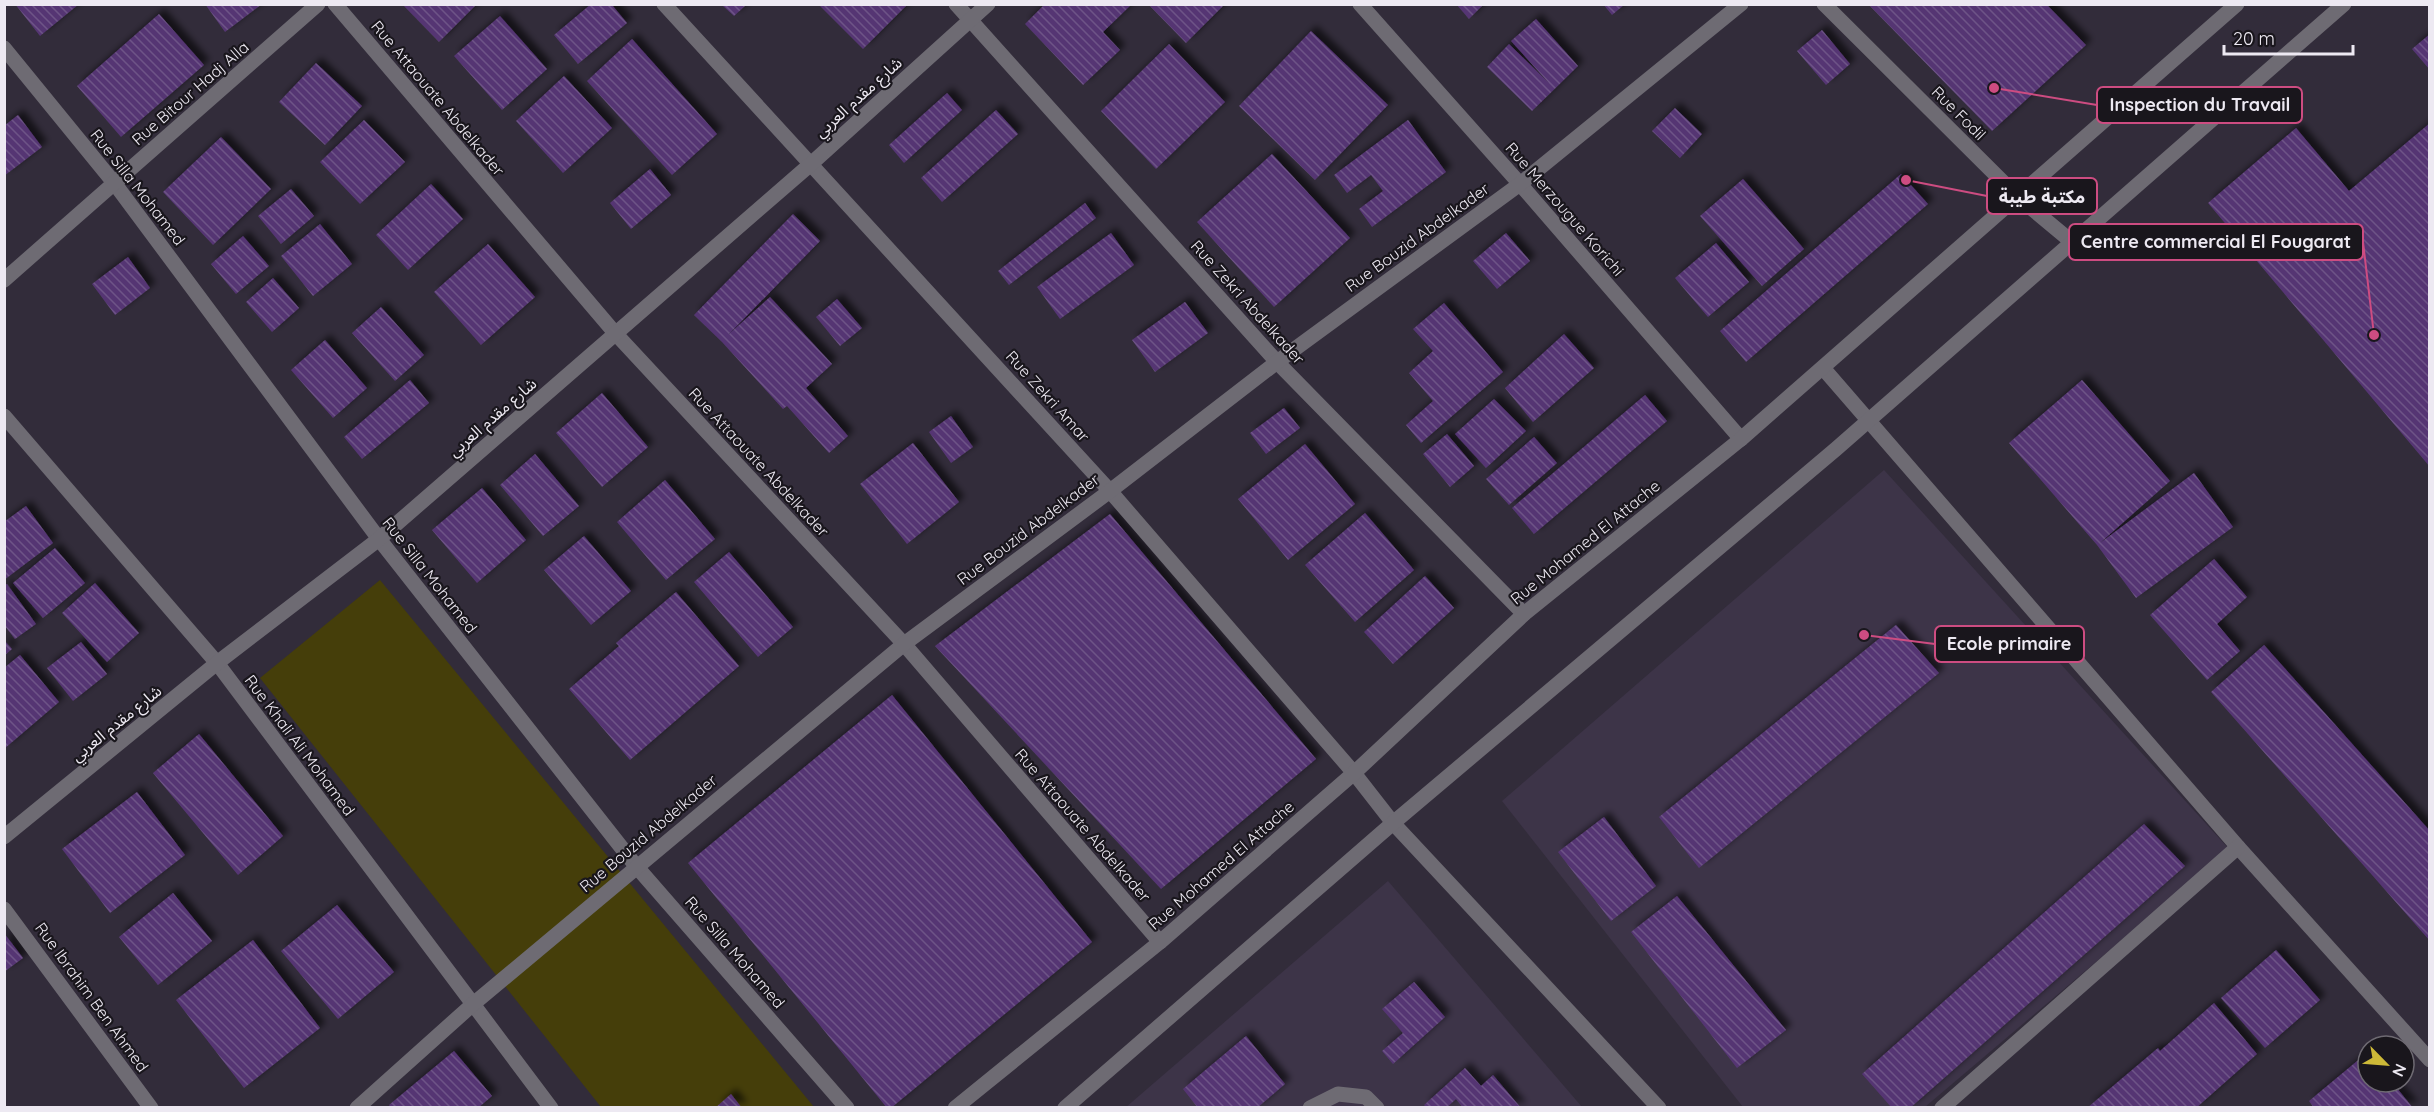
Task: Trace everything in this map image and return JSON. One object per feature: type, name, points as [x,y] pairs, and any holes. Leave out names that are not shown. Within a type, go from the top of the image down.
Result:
[{"type":"street","name":"Rue Bitour Hadj Alla","points":[[4,280],[318,4]]},
{"type":"street","name":"Rue Attaouate Abdelkader","points":[[335,4],[615,333],[904,644],[1160,942]]},
{"type":"street","name":"Rue Zekri Amar","points":[[664,4],[1110,491],[1354,773],[1393,823],[1659,1107]]},
{"type":"street","name":"Rue Zekri Abdelkader","points":[[956,4],[1277,362],[1524,614]]},
{"type":"street","name":"شارع مقدم العربي","points":[[4,837],[217,663],[379,539],[812,163],[988,4]]},
{"type":"street","name":"Rue Merzougue Korichi","points":[[1360,4],[1741,439]]},
{"type":"street","name":"Rue Bouzid Abdelkader","points":[[357,1107],[472,1005],[636,866],[904,644],[1110,491],[1277,362],[1520,184],[1741,4]]},
{"type":"street","name":"Rue Fodil","points":[[1824,4],[2018,197],[2072,242]]},
{"type":"street","name":"Rue Mohamed El Attache","points":[[956,1107],[1160,942],[1354,773],[1524,614],[1741,439],[2238,4]]},
{"type":"street","points":[[1065,1107],[1393,823],[1868,421],[2344,4]]},
{"type":"street","name":"Rue Silla Mohamed","points":[[4,48],[115,183],[379,539],[636,866],[847,1107]]},
{"type":"street","points":[[1822,368],[2238,847],[2430,1060]]},
{"type":"street","name":"Rue Khali Ali Mohamed","points":[[4,416],[217,663],[472,1005],[551,1107]]},
{"type":"street","points":[[1942,1107],[2238,847]]},
{"type":"street","name":"Rue Ibrahim Ben Ahmed","points":[[4,909],[151,1107]]},
{"type":"street","points":[[1310,1107],[1338,1094],[1366,1097],[1377,1107]]},
{"type":"shaded area","points":[[1884,470],[2229,849],[1925,1107],[1743,1107],[1502,801]]},
{"type":"shaded area","points":[[380,580],[814,1107],[601,1107],[260,678]]},
{"type":"shaded area","points":[[1388,881],[1582,1107],[1125,1108]]},
{"type":"building","points":[[15,4],[79,4],[40,36]]},
{"type":"building","points":[[205,4],[262,4],[225,32]]},
{"type":"building","points":[[402,4],[477,4],[439,42]]},
{"type":"building","points":[[818,4],[908,4],[863,49]]},
{"type":"building","points":[[1045,4],[1132,4],[1103,32],[1120,50],[1083,85],[1025,24]]},
{"type":"building","points":[[1148,4],[1225,4],[1186,43]]},
{"type":"building","points":[[1456,4],[1484,4],[1469,19]]},
{"type":"building","points":[[1603,4],[1625,4],[1612,15]]},
{"type":"building","points":[[1868,4],[2046,4],[2086,45],[1992,131]]},
{"type":"building","points":[[590,5],[612,5],[627,23],[578,64],[554,35]]},
{"type":"building","points":[[722,5],[746,5],[734,16]]},
{"type":"building","points":[[159,14],[204,65],[121,137],[77,86]]},
{"type":"building","points":[[500,16],[547,69],[502,110],[454,56]]},
{"type":"building","points":[[1536,19],[1578,66],[1532,111],[1487,67],[1509,44],[1549,83],[1511,41]]},
{"type":"building","points":[[1822,30],[1850,64],[1826,85],[1797,51]]},
{"type":"building","points":[[1311,31],[1388,105],[1315,180],[1239,106]]},
{"type":"building","points":[[2430,34],[2430,70],[2412,49]]},
{"type":"building","points":[[632,39],[717,134],[672,175],[587,81]]},
{"type":"building","points":[[1169,44],[1225,102],[1156,169],[1101,111]]},
{"type":"building","points":[[316,63],[362,106],[325,145],[279,102]]},
{"type":"building","points":[[564,76],[612,128],[563,173],[516,121]]},
{"type":"building","points":[[947,93],[962,110],[904,163],[889,145]]},
{"type":"building","points":[[1675,108],[1702,134],[1680,158],[1652,131]]},
{"type":"building","points":[[996,110],[1018,134],[942,202],[921,178]]},
{"type":"building","points":[[18,115],[42,147],[4,176],[4,126]]},
{"type":"building","points":[[364,120],[405,162],[360,204],[320,162]]},
{"type":"building","points":[[1408,120],[1446,172],[1372,227],[1359,209],[1383,191],[1371,175],[1347,193],[1334,175]]},
{"type":"building","points":[[2430,123],[2430,467],[2208,203],[2296,128],[2349,191]]},
{"type":"building","points":[[221,137],[271,189],[213,245],[163,192]]},
{"type":"building","points":[[1272,154],[1350,238],[1274,307],[1197,222]]},
{"type":"building","points":[[650,169],[671,195],[631,229],[610,203]]},
{"type":"building","points":[[1901,174],[1928,204],[1746,362],[1720,331]]},
{"type":"building","points":[[1743,179],[1804,249],[1762,286],[1700,216]]},
{"type":"building","points":[[431,184],[463,219],[408,270],[376,235]]},
{"type":"building","points":[[291,189],[314,216],[281,244],[258,216]]},
{"type":"building","points":[[1085,203],[1096,218],[1009,285],[998,271]]},
{"type":"building","points":[[793,214],[820,241],[729,334],[770,297],[832,364],[806,388],[848,436],[829,453],[787,406],[783,409],[694,315]]},
{"type":"building","points":[[320,224],[352,264],[313,296],[281,256]]},
{"type":"building","points":[[1111,233],[1134,265],[1060,319],[1037,287]]},
{"type":"building","points":[[1506,233],[1530,261],[1497,289],[1473,261]]},
{"type":"building","points":[[243,236],[269,266],[236,294],[211,264]]},
{"type":"building","points":[[1716,243],[1749,282],[1708,317],[1675,278]]},
{"type":"building","points":[[488,244],[535,297],[481,345],[434,292]]},
{"type":"building","points":[[128,257],[150,288],[115,315],[92,284]]},
{"type":"building","points":[[273,278],[299,308],[272,332],[246,302]]},
{"type":"building","points":[[837,299],[862,328],[840,346],[816,317]]},
{"type":"building","points":[[1185,302],[1208,333],[1155,372],[1132,340]]},
{"type":"building","points":[[1444,303],[1503,372],[1421,443],[1406,425],[1433,401],[1409,373],[1433,351],[1413,329]]},
{"type":"building","points":[[381,307],[424,355],[395,381],[352,333]]},
{"type":"building","points":[[1564,334],[1594,368],[1533,422],[1505,388]]},
{"type":"building","points":[[325,340],[367,388],[333,418],[291,370]]},
{"type":"building","points":[[410,380],[429,403],[362,459],[344,437]]},
{"type":"building","points":[[2082,380],[2170,481],[2100,543],[2194,473],[2233,527],[2136,598],[2097,545],[2009,443]]},
{"type":"building","points":[[602,393],[648,447],[602,487],[556,433]]},
{"type":"building","points":[[1645,395],[1667,421],[1534,534],[1512,508]]},
{"type":"building","points":[[1494,399],[1526,431],[1486,468],[1455,434]]},
{"type":"building","points":[[1284,408],[1300,428],[1266,454],[1250,433]]},
{"type":"building","points":[[951,416],[973,447],[951,463],[929,432]]},
{"type":"building","points":[[1447,434],[1474,466],[1450,487],[1423,454]]},
{"type":"building","points":[[1534,437],[1557,463],[1509,505],[1486,479]]},
{"type":"building","points":[[913,443],[959,502],[907,544],[860,484]]},
{"type":"building","points":[[1305,444],[1355,504],[1288,560],[1238,499]]},
{"type":"building","points":[[535,454],[579,506],[543,536],[500,485]]},
{"type":"building","points":[[665,480],[715,539],[666,580],[617,522]]},
{"type":"building","points":[[482,488],[526,540],[477,583],[432,530]]},
{"type":"building","points":[[26,506],[53,543],[4,580],[4,522]]},
{"type":"building","points":[[1365,513],[1414,570],[1355,622],[1305,565]]},
{"type":"building","points":[[1110,514],[1316,759],[1161,889],[935,646]]},
{"type":"building","points":[[584,536],[631,591],[591,625],[544,570]]},
{"type":"building","points":[[55,548],[85,583],[43,618],[13,583]]},
{"type":"building","points":[[729,552],[793,627],[758,657],[694,582]]},
{"type":"building","points":[[2214,559],[2247,597],[2217,624],[2240,651],[2207,680],[2150,615]]},
{"type":"building","points":[[1425,576],[1454,608],[1393,664],[1364,632]]},
{"type":"building","points":[[95,583],[139,633],[107,662],[62,613]]},
{"type":"building","points":[[7,584],[36,624],[15,639],[4,625],[4,585]]},
{"type":"building","points":[[676,592],[739,666],[630,760],[569,689],[619,646],[616,643]]},
{"type":"building","points":[[1896,625],[1939,673],[1699,868],[1659,817]]},
{"type":"building","points":[[4,640],[12,649],[4,656]]},
{"type":"building","points":[[81,642],[107,674],[73,701],[47,668]]},
{"type":"building","points":[[2264,645],[2430,831],[2430,941],[2211,692]]},
{"type":"building","points":[[20,655],[59,702],[4,749],[4,668]]},
{"type":"building","points":[[892,695],[1092,942],[891,1108],[887,1108],[688,863]]},
{"type":"building","points":[[199,734],[283,836],[238,875],[153,773]]},
{"type":"building","points":[[137,792],[185,855],[110,913],[62,849]]},
{"type":"building","points":[[1604,817],[1656,886],[1611,921],[1558,852]]},
{"type":"building","points":[[2144,824],[2185,866],[1910,1108],[1892,1108],[1862,1074]]},
{"type":"building","points":[[173,893],[212,941],[158,985],[119,937]]},
{"type":"building","points":[[1677,896],[1786,1030],[1737,1068],[1631,932]]},
{"type":"building","points":[[337,905],[394,972],[338,1019],[281,951]]},
{"type":"building","points":[[4,933],[23,958],[4,972]]},
{"type":"building","points":[[253,940],[320,1028],[244,1088],[176,1000]]},
{"type":"building","points":[[2276,950],[2320,1000],[2265,1048],[2221,998]]},
{"type":"building","points":[[1414,982],[1445,1017],[1393,1064],[1382,1051],[1403,1033],[1382,1009]]},
{"type":"building","points":[[2214,1003],[2257,1054],[2196,1108],[2087,1108],[2158,1048],[2160,1051]]},
{"type":"building","points":[[1246,1036],[1285,1084],[1257,1108],[1198,1108],[1183,1089]]},
{"type":"building","points":[[454,1051],[492,1096],[478,1108],[391,1108],[389,1105]]},
{"type":"building","points":[[2356,1062],[2356,1094],[2402,1094],[2413,1108],[2314,1108],[2309,1101]]},
{"type":"building","points":[[1465,1068],[1481,1086],[1493,1075],[1521,1108],[1463,1108],[1456,1099],[1446,1108],[1427,1108],[1424,1105]]},
{"type":"building","points":[[731,1094],[742,1108],[715,1108]]},
{"type":"place","name":"Inspection du Travail","points":[[1994,88]]},
{"type":"place","name":"مكتبة طيبة","points":[[1906,180]]},
{"type":"place","name":"Centre commercial El Fougarat","points":[[2374,335]]},
{"type":"place","name":"Ecole primaire","points":[[1864,635]]}]
